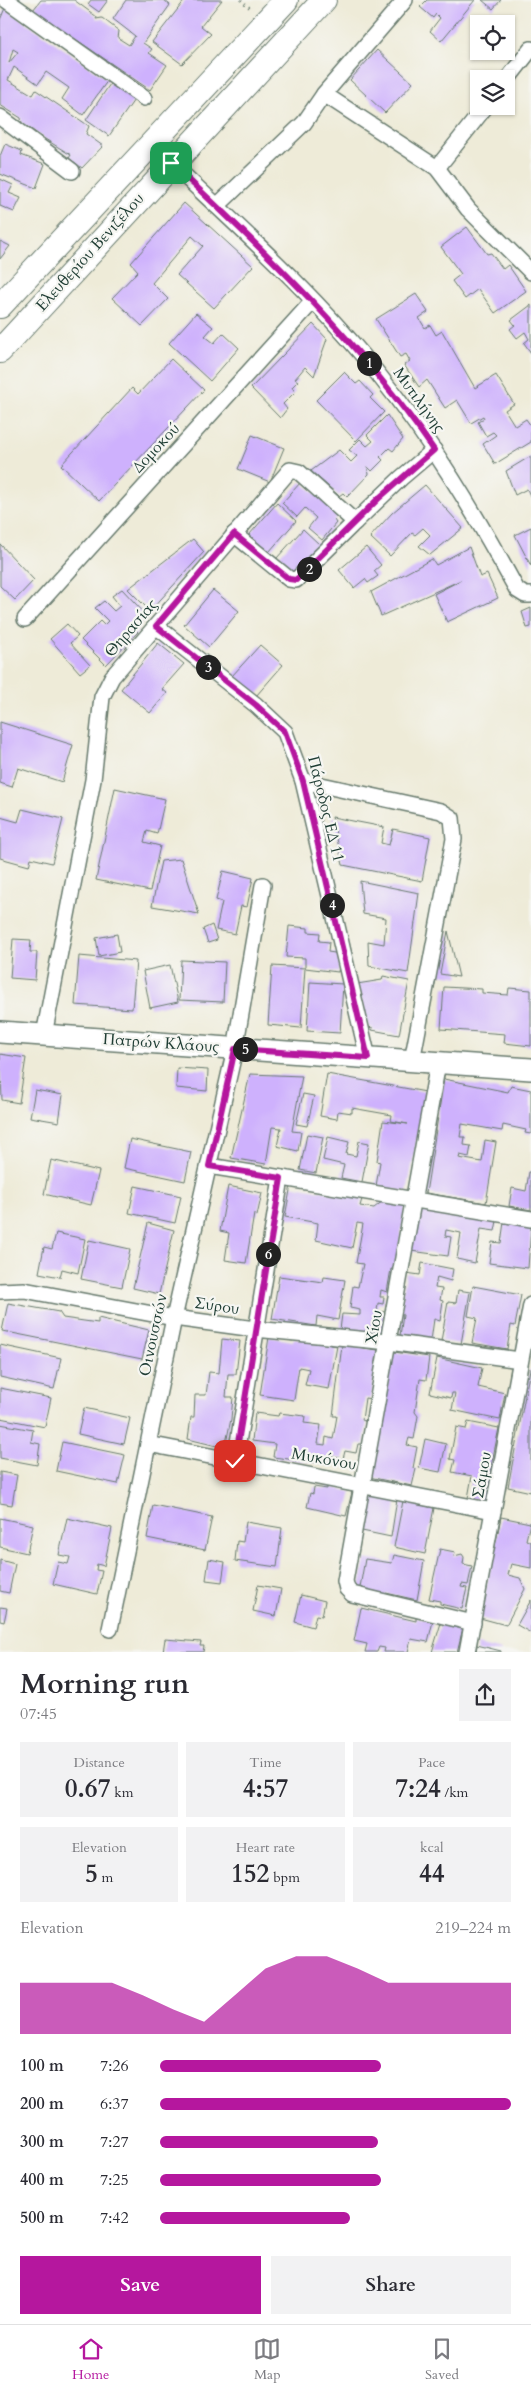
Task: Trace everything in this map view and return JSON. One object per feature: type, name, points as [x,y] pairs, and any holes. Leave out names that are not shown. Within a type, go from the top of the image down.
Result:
[{"type":"main road","name":"Ελευθερίου Βενιζέλου","points":[[0,306],[286,0]]},
{"type":"main road","name":"Ελευθερίου Βενιζέλου","points":[[0,351],[171,163],[324,0]]},
{"type":"main road","name":"Πατρών Κλάους","points":[[0,1032],[531,1069]]},
{"type":"street","points":[[6,0],[144,98]]},
{"type":"street","points":[[217,206],[304,123],[324,94],[405,0]]},
{"type":"street","points":[[515,70],[531,49]]},
{"type":"street","points":[[324,94],[437,168],[468,209],[531,272]]},
{"type":"street","points":[[437,168],[479,115]]},
{"type":"street","points":[[0,117],[72,171]]},
{"type":"street","name":"Μυτιλήνης","points":[[171,163],[313,301],[378,373],[434,450],[478,518],[517,590],[528,595]]},
{"type":"street","name":"Δομοκού","points":[[25,618],[313,301]]},
{"type":"street","points":[[234,534],[289,579],[296,580],[395,483],[434,450]]},
{"type":"street","name":"Θηρασίας","points":[[44,1034],[93,780],[102,697],[112,677],[290,470],[299,472],[355,522]]},
{"type":"street","name":"Πάροδος ΕΔ 11","points":[[156,626],[280,725],[290,742],[303,781],[368,1058]]},
{"type":"street","points":[[303,781],[441,811],[452,818],[454,839],[412,1061]]},
{"type":"street","name":"Οινουσσών","points":[[110,1629],[174,1318],[235,1049],[263,885]]},
{"type":"street","name":"Χίου","points":[[438,1063],[345,1581],[347,1589],[352,1594],[473,1623]]},
{"type":"street","points":[[209,1166],[531,1219]]},
{"type":"street","points":[[235,1461],[281,1178]]},
{"type":"street","name":"Σύρου","points":[[0,1291],[24,1290],[174,1318],[389,1342],[520,1360]]},
{"type":"street","name":"Σάμου","points":[[467,1652],[531,1305]]},
{"type":"street","name":"Μυκόνου","points":[[148,1444],[493,1510]]},
{"type":"building","points":[[41,0],[74,0],[97,17],[96,19],[102,18],[119,31],[118,38],[129,45],[135,36],[113,19],[126,0],[164,0],[170,5],[143,43],[152,49],[149,53],[167,65],[150,90],[33,10]]},
{"type":"building","points":[[91,0],[108,0],[99,12],[88,4]]},
{"type":"building","points":[[185,0],[222,0],[201,26],[211,34],[182,64],[152,42]]},
{"type":"building","points":[[427,0],[475,0],[441,41],[430,31],[440,18],[436,14],[433,18],[420,7]]},
{"type":"building","points":[[482,0],[501,0],[493,9]]},
{"type":"building","points":[[5,8],[108,80],[83,115],[62,99],[69,88],[46,72],[38,84],[14,67],[8,80],[33,95],[36,90],[89,126],[86,134],[103,146],[82,168],[69,158],[71,155],[22,123],[21,118],[0,105],[0,20]],"holes":[[[13,49],[18,52],[9,63]]]},
{"type":"building","points":[[377,50],[413,83],[385,113],[350,80]]},
{"type":"building","points":[[112,81],[136,97],[109,136],[86,120]]},
{"type":"building","points":[[5,144],[22,151],[21,155],[45,164],[36,188],[0,174],[0,156]]},
{"type":"building","points":[[0,179],[13,185],[9,193],[21,198],[14,212],[0,206]]},
{"type":"building","points":[[184,203],[253,266],[214,308],[177,275],[203,246],[192,236],[152,283],[168,299],[142,326],[112,298],[138,271],[131,263]]},
{"type":"building","points":[[467,227],[487,254],[491,253],[503,269],[508,265],[526,291],[495,313],[478,289],[465,299],[452,281],[461,274],[441,247]]},
{"type":"building","points":[[0,241],[10,246],[0,259]]},
{"type":"building","points":[[416,294],[428,312],[419,318],[425,328],[430,325],[436,335],[442,331],[475,388],[496,375],[514,404],[505,410],[515,426],[526,419],[531,426],[531,442],[495,464],[483,444],[496,435],[493,432],[486,436],[478,422],[484,418],[483,416],[471,423],[457,400],[445,408],[427,380],[419,387],[404,365],[410,361],[406,354],[400,357],[376,319]]},
{"type":"building","points":[[531,305],[531,353],[524,343],[529,339],[525,332],[517,338],[510,329],[515,325],[511,320]]},
{"type":"building","points":[[196,313],[213,327],[205,336],[214,343],[223,333],[239,348],[210,381],[169,343]]},
{"type":"building","points":[[313,324],[327,339],[314,376],[305,367],[295,379],[298,381],[292,387],[295,392],[283,404],[287,409],[280,418],[251,388]]},
{"type":"building","points":[[171,359],[204,390],[99,501],[61,465],[132,388],[138,394]]},
{"type":"building","points":[[344,372],[356,384],[360,381],[373,395],[370,398],[384,412],[356,441],[316,400]]},
{"type":"building","points":[[387,415],[403,439],[393,451],[389,448],[380,457],[383,460],[372,471],[367,466],[369,474],[347,497],[343,493],[339,496],[311,471],[339,450],[351,462],[357,456],[349,450],[360,439],[367,446],[373,441],[367,435]]},
{"type":"building","points":[[252,435],[284,448],[270,482],[238,469]]},
{"type":"building","points":[[531,456],[531,498],[527,489],[515,495],[506,471]]},
{"type":"building","points":[[301,482],[340,514],[334,520],[336,523],[322,540],[308,528],[316,518],[305,508],[297,517],[282,503]]},
{"type":"building","points":[[425,485],[463,528],[430,555],[419,546],[430,535],[423,528],[415,535],[412,533],[390,556],[370,537],[392,513]]},
{"type":"building","points":[[277,503],[296,521],[269,552],[249,535]]},
{"type":"building","points":[[531,527],[531,566],[515,535]]},
{"type":"building","points":[[303,529],[320,545],[294,574],[276,559]]},
{"type":"building","points":[[193,539],[204,552],[150,611],[128,589]]},
{"type":"building","points":[[0,544],[34,580],[15,600],[0,586]]},
{"type":"building","points":[[366,547],[381,565],[374,571],[378,576],[368,583],[365,579],[354,588],[339,570]]},
{"type":"building","points":[[469,547],[480,577],[487,574],[498,598],[447,622],[434,594],[461,580],[381,616],[371,592],[432,559],[436,565]]},
{"type":"building","points":[[122,589],[148,617],[135,629],[138,632],[106,665],[81,640],[100,621],[104,625],[108,621],[95,608],[104,601],[114,611],[120,606],[112,596]]},
{"type":"building","points":[[213,590],[239,611],[209,647],[184,625]]},
{"type":"building","points":[[531,608],[531,627],[527,628],[522,612]]},
{"type":"building","points":[[67,624],[78,636],[70,643],[90,665],[80,673],[50,639]]},
{"type":"building","points":[[158,643],[184,664],[162,689],[167,693],[150,713],[121,689]]},
{"type":"building","points":[[260,645],[283,665],[256,696],[232,676]]},
{"type":"building","points":[[0,722],[73,745],[62,782],[18,768],[12,787],[0,783]]},
{"type":"building","points":[[115,788],[165,799],[157,834],[147,831],[144,842],[160,846],[150,891],[96,880]]},
{"type":"building","points":[[22,809],[63,819],[52,863],[31,858],[29,866],[0,858],[0,817],[18,822]]},
{"type":"building","points":[[332,817],[384,827],[381,843],[389,845],[393,829],[430,837],[422,881],[343,865]]},
{"type":"building","points":[[181,859],[199,914],[152,906],[161,861]]},
{"type":"building","points":[[223,871],[253,878],[247,907],[241,906],[235,934],[216,930],[222,902],[216,900]]},
{"type":"building","points":[[360,881],[419,893],[408,973],[369,966],[368,941],[384,944],[386,918],[363,914]]},
{"type":"building","points":[[212,925],[217,940],[208,943],[203,929]]},
{"type":"building","points":[[289,926],[308,928],[308,932],[320,933],[319,941],[329,942],[328,952],[341,954],[338,972],[305,968],[305,958],[286,957]]},
{"type":"building","points":[[448,931],[459,977],[440,974]]},
{"type":"building","points":[[117,934],[120,952],[99,956],[96,938]]},
{"type":"building","points":[[13,939],[31,940],[30,952],[37,952],[35,980],[10,978]]},
{"type":"building","points":[[79,956],[136,961],[132,1009],[75,1005]]},
{"type":"building","points":[[181,960],[225,962],[223,1002],[179,1000]]},
{"type":"building","points":[[170,965],[178,1002],[150,1008],[143,971]]},
{"type":"building","points":[[272,966],[305,968],[301,1028],[268,1025]]},
{"type":"building","points":[[383,976],[409,981],[399,1035],[372,1030],[373,1028],[368,1027],[357,984],[382,980]]},
{"type":"building","points":[[310,982],[343,984],[340,1033],[307,1031]]},
{"type":"building","points":[[444,987],[482,989],[482,993],[508,995],[509,988],[531,990],[531,1046],[504,1043],[505,1034],[441,1029]]},
{"type":"building","points":[[0,1054],[26,1058],[19,1103],[2,1100]]},
{"type":"building","points":[[177,1068],[208,1070],[207,1091],[176,1088]]},
{"type":"building","points":[[250,1074],[302,1076],[292,1131],[301,1132],[298,1151],[277,1146],[281,1128],[272,1127],[266,1164],[231,1158]]},
{"type":"building","points":[[327,1074],[426,1092],[407,1192],[376,1186],[380,1162],[377,1161],[383,1121],[408,1124],[391,1121],[392,1115],[352,1108],[352,1113],[338,1111],[337,1119],[320,1116]]},
{"type":"building","points":[[444,1079],[508,1092],[511,1086],[531,1090],[531,1134],[525,1133],[526,1130],[503,1125],[502,1131],[462,1124],[460,1137],[465,1137],[464,1145],[471,1146],[469,1157],[460,1155],[459,1158],[482,1162],[485,1140],[496,1142],[486,1203],[426,1193]]},
{"type":"building","points":[[35,1090],[63,1095],[59,1122],[30,1117]]},
{"type":"building","points":[[303,1094],[314,1096],[307,1126],[296,1124]]},
{"type":"building","points":[[307,1134],[323,1137],[316,1173],[300,1170]]},
{"type":"building","points":[[328,1137],[349,1142],[346,1154],[356,1156],[359,1141],[369,1143],[362,1182],[341,1178],[344,1165],[323,1160]]},
{"type":"building","points":[[130,1139],[191,1152],[185,1181],[124,1168]]},
{"type":"building","points":[[51,1160],[99,1171],[91,1205],[44,1194]]},
{"type":"building","points":[[529,1172],[531,1172],[531,1210],[509,1206],[512,1188],[526,1191]]},
{"type":"building","points":[[291,1185],[362,1199],[360,1206],[374,1208],[383,1201],[406,1205],[395,1270],[391,1269],[387,1292],[381,1290],[380,1297],[384,1297],[383,1304],[378,1303],[377,1311],[385,1312],[383,1335],[340,1330],[342,1314],[360,1315],[360,1310],[350,1308],[353,1286],[358,1287],[363,1264],[356,1263],[363,1224],[357,1223],[352,1248],[316,1240],[318,1223],[285,1217]]},
{"type":"building","points":[[135,1186],[181,1196],[175,1223],[129,1213]]},
{"type":"building","points":[[228,1186],[262,1193],[257,1216],[254,1214],[246,1263],[225,1260],[229,1233],[220,1231]]},
{"type":"building","points":[[418,1206],[484,1217],[483,1219],[497,1221],[495,1231],[481,1229],[475,1263],[457,1259],[461,1233],[446,1230],[445,1236],[451,1237],[448,1256],[411,1251]]},
{"type":"building","points":[[504,1222],[531,1227],[528,1268],[489,1263],[492,1242],[501,1243]]},
{"type":"building","points":[[148,1223],[174,1230],[159,1294],[133,1288]]},
{"type":"building","points":[[56,1233],[85,1239],[78,1273],[62,1269],[60,1277],[39,1273],[44,1247],[52,1249]]},
{"type":"building","points":[[89,1240],[130,1249],[122,1287],[81,1279]]},
{"type":"building","points":[[422,1263],[453,1269],[451,1281],[437,1277],[435,1288],[442,1289],[440,1300],[443,1301],[440,1321],[434,1319],[431,1341],[400,1336],[403,1315],[400,1314],[406,1273],[420,1275]]},
{"type":"building","points":[[279,1276],[323,1282],[324,1277],[345,1280],[338,1320],[317,1316],[316,1326],[272,1319]]},
{"type":"building","points":[[473,1286],[521,1295],[515,1326],[511,1325],[507,1349],[472,1343],[477,1318],[468,1316]]},
{"type":"building","points":[[458,1290],[470,1292],[461,1344],[441,1341],[448,1302],[456,1303]]},
{"type":"building","points":[[8,1303],[59,1312],[63,1318],[98,1323],[98,1318],[149,1330],[142,1359],[2,1331]]},
{"type":"building","points":[[269,1337],[293,1341],[294,1338],[337,1346],[329,1389],[305,1385],[309,1369],[299,1367],[294,1400],[260,1395]]},
{"type":"building","points":[[222,1339],[240,1341],[236,1374],[228,1374],[226,1397],[233,1397],[225,1448],[188,1439],[191,1417],[194,1417],[195,1395],[206,1395],[209,1372],[219,1373]]},
{"type":"building","points":[[0,1345],[61,1358],[54,1389],[0,1377]]},
{"type":"building","points":[[342,1345],[378,1350],[371,1399],[365,1398],[362,1420],[367,1422],[364,1444],[358,1444],[356,1453],[345,1451],[343,1459],[328,1456],[327,1464],[273,1457],[275,1444],[252,1441],[255,1413],[278,1416],[279,1413],[305,1416],[304,1423],[321,1425],[318,1444],[325,1445],[326,1437],[333,1439],[337,1416],[333,1416]]},
{"type":"building","points":[[394,1352],[429,1357],[426,1380],[420,1379],[415,1412],[418,1416],[414,1439],[409,1438],[407,1445],[417,1447],[413,1468],[416,1469],[412,1486],[369,1477]]},
{"type":"building","points":[[437,1358],[482,1368],[478,1387],[505,1393],[500,1420],[452,1410],[455,1393],[452,1393],[451,1398],[430,1393]]},
{"type":"building","points":[[531,1369],[531,1492],[508,1487]]},
{"type":"building","points":[[0,1388],[51,1398],[45,1427],[0,1418]]},
{"type":"building","points":[[84,1408],[130,1418],[124,1444],[78,1434]]},
{"type":"building","points":[[468,1422],[499,1428],[484,1501],[468,1498],[472,1476],[452,1472],[455,1460],[450,1459],[456,1427],[466,1429]]},
{"type":"building","points":[[0,1424],[33,1430],[31,1442],[40,1444],[37,1465],[0,1458]]},
{"type":"building","points":[[425,1439],[446,1444],[440,1472],[419,1468]]},
{"type":"building","points":[[62,1442],[125,1455],[118,1484],[56,1471]]},
{"type":"building","points":[[0,1472],[17,1475],[12,1505],[0,1503]]},
{"type":"building","points":[[327,1486],[352,1492],[346,1516],[307,1507],[310,1493],[313,1494],[314,1487],[327,1489]]},
{"type":"building","points":[[368,1494],[397,1499],[391,1537],[362,1531]]},
{"type":"building","points":[[403,1501],[434,1508],[425,1554],[394,1547]]},
{"type":"building","points":[[153,1505],[212,1517],[205,1550],[147,1538]]},
{"type":"building","points":[[501,1517],[530,1523],[526,1540],[531,1542],[531,1568],[511,1564],[508,1575],[520,1578],[525,1589],[506,1625],[480,1618]]},
{"type":"building","points":[[0,1518],[33,1525],[27,1553],[0,1547]]},
{"type":"building","points":[[67,1518],[112,1528],[104,1566],[97,1564],[96,1570],[102,1571],[97,1594],[53,1584],[58,1562],[68,1564],[70,1557],[59,1555]]},
{"type":"building","points":[[246,1522],[282,1528],[277,1567],[235,1561],[237,1541],[243,1542]]},
{"type":"building","points":[[440,1549],[455,1552],[454,1556],[462,1554],[464,1557],[463,1564],[472,1566],[468,1585],[462,1584],[461,1587],[467,1588],[462,1609],[440,1604],[440,1601],[429,1599]]},
{"type":"building","points":[[394,1555],[424,1561],[417,1600],[386,1593],[386,1598],[359,1593],[365,1559],[392,1563]]},
{"type":"building","points":[[209,1559],[225,1562],[222,1582],[206,1580]]},
{"type":"building","points":[[0,1560],[15,1564],[9,1593],[0,1591]]},
{"type":"building","points":[[258,1585],[281,1589],[276,1616],[253,1611]]},
{"type":"building","points":[[301,1595],[325,1601],[322,1616],[316,1615],[313,1627],[295,1622]]},
{"type":"building","points":[[531,1600],[531,1633],[517,1625]]},
{"type":"building","points":[[0,1607],[7,1608],[4,1622],[0,1621]]},
{"type":"building","points":[[361,1608],[416,1621],[416,1617],[433,1621],[428,1642],[411,1639],[408,1652],[384,1652],[385,1648],[379,1647],[377,1652],[365,1652],[367,1644],[354,1641]]},
{"type":"building","points":[[441,1623],[463,1628],[457,1652],[432,1652]]},
{"type":"building","points":[[165,1639],[201,1642],[200,1646],[204,1646],[203,1652],[163,1652]]},
{"type":"building","points":[[477,1645],[501,1651],[501,1652],[476,1652]]},
{"type":"route","points":[[171,163],[313,301],[346,337],[378,373],[434,450],[378,499],[301,577],[296,580],[289,579],[234,534],[156,626],[280,725],[290,742],[303,781],[368,1058],[235,1049],[209,1166],[281,1178],[251,1352],[235,1461]]}]
